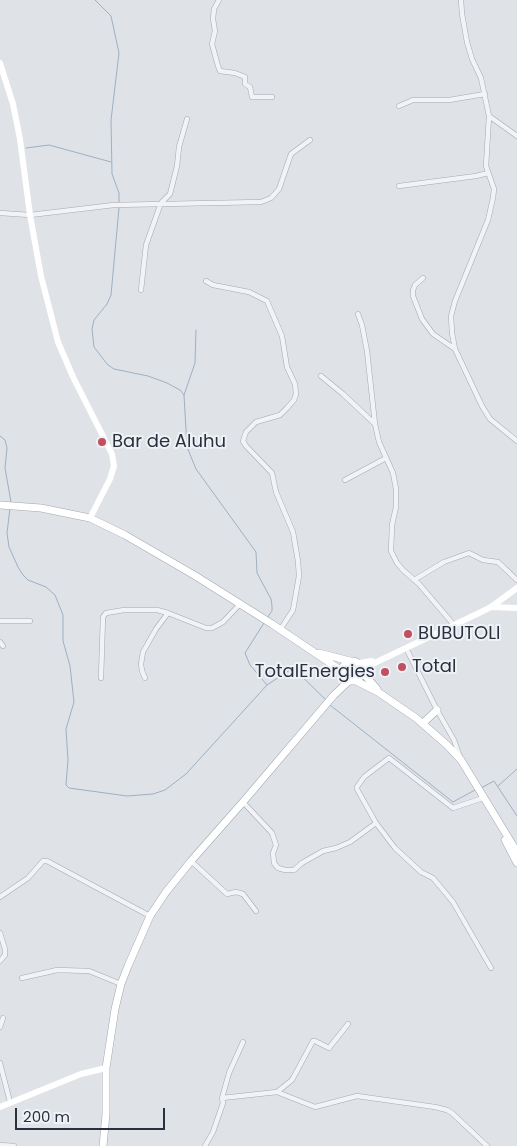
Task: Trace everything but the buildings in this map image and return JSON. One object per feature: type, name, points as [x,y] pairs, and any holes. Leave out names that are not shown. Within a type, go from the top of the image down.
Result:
[{"type":"main road","points":[[3,505],[41,508],[90,518],[132,539],[262,617],[312,651],[346,678],[378,692],[423,723],[461,760],[517,852]]},
{"type":"main road","points":[[312,651],[350,661],[361,668],[378,692]]},
{"type":"main road","points":[[103,1146],[106,1114],[106,1068],[121,984],[150,916],[166,892],[191,861],[324,707],[332,696],[345,664],[350,661]]},
{"type":"main road","points":[[332,696],[352,680],[359,677],[361,668]]},
{"type":"main road","points":[[423,723],[437,710]]},
{"type":"main road","points":[[483,797],[517,863]]},
{"type":"street","points":[[220,0],[214,9],[215,31],[212,44],[220,71],[239,74],[245,78],[246,84],[250,87],[252,97],[272,97]]},
{"type":"street","points":[[462,0],[466,42],[481,78],[489,116],[486,166],[494,189],[488,220],[464,278],[451,316],[455,349],[490,419],[517,441]]},
{"type":"street","points":[[0,63],[13,104],[41,276],[58,342],[72,377],[112,454],[114,466],[110,479],[90,518]]},
{"type":"street","points":[[399,106],[413,100],[449,100],[485,94]]},
{"type":"street","points":[[489,116],[517,136]]},
{"type":"street","points":[[141,290],[146,245],[161,203],[170,194],[177,166],[179,147],[187,119]]},
{"type":"street","points":[[0,213],[30,215],[124,204],[261,202],[271,198],[279,189],[291,154],[310,140]]},
{"type":"street","points":[[399,186],[488,173]]},
{"type":"street","points":[[423,278],[415,285],[413,290],[413,296],[422,319],[433,334],[455,349]]},
{"type":"street","points":[[206,281],[213,285],[249,292],[267,301],[282,336],[287,368],[295,384],[296,394],[294,400],[287,408],[280,415],[256,422],[246,432],[243,441],[272,472],[276,492],[293,532],[299,576],[293,610],[280,630]]},
{"type":"street","points":[[358,314],[367,351],[375,424],[379,442],[393,473],[396,489],[391,551],[397,563],[454,625]]},
{"type":"street","points":[[321,376],[375,424]]},
{"type":"street","points":[[345,480],[386,458]]},
{"type":"street","points":[[414,580],[444,562],[469,554],[483,560],[498,562],[517,580]]},
{"type":"street","points":[[361,668],[491,607],[517,588]]},
{"type":"street","points":[[101,678],[103,618],[106,612],[157,610],[168,612],[196,625],[212,628],[223,622],[240,604]]},
{"type":"street","points":[[491,607],[517,608]]},
{"type":"street","points":[[145,678],[142,671],[144,652],[156,629],[168,612]]},
{"type":"street","points":[[0,621],[30,621]]},
{"type":"street","points":[[406,648],[454,740],[461,760]]},
{"type":"street","points":[[483,797],[453,808],[389,758],[364,777],[357,787],[376,823],[394,848],[421,872],[433,878],[453,902],[491,968]]},
{"type":"street","points":[[243,802],[272,833],[276,844],[273,853],[274,863],[278,868],[285,870],[294,870],[302,863],[350,842],[376,823]]},
{"type":"street","points":[[0,897],[28,878],[43,861],[47,860],[150,916]]},
{"type":"street","points":[[191,861],[227,894],[236,892],[243,894],[256,911]]},
{"type":"street","points":[[0,933],[5,955],[0,961]]},
{"type":"street","points":[[22,978],[57,970],[89,971],[121,984]]},
{"type":"street","points":[[0,1027],[2,1018]]},
{"type":"street","points":[[277,1092],[292,1080],[313,1041],[315,1040],[329,1048],[348,1024]]},
{"type":"street","points":[[205,1146],[213,1132],[223,1103],[222,1098],[228,1073],[243,1042]]},
{"type":"street","points":[[0,1063],[10,1102]]},
{"type":"street","points":[[0,1107],[81,1074],[106,1068]]},
{"type":"street","points":[[222,1098],[277,1092],[315,1108],[357,1096],[435,1106],[447,1110],[487,1146]]},
{"type":"street","points":[[0,1144],[14,1146]]},
{"type":"waterway","points":[[95,0],[111,16],[119,53],[111,120],[112,174],[119,193],[119,204]]},
{"type":"waterway","points":[[26,148],[49,145],[111,162]]},
{"type":"waterway","points":[[119,208],[111,295],[107,304],[94,320],[92,329],[94,347],[107,364],[114,369],[148,376],[167,383],[180,390],[184,395],[187,447],[196,469],[256,552],[257,573],[271,599],[272,611],[267,618]]},
{"type":"waterway","points":[[184,395],[195,363],[196,330]]},
{"type":"waterway","points":[[0,436],[5,440],[7,448],[5,468],[11,502]]},
{"type":"waterway","points":[[10,508],[7,533],[9,547],[18,567],[28,580],[46,587],[55,595],[63,615],[63,641],[70,666],[74,702],[66,729],[68,760],[66,785],[69,788],[127,796],[153,794],[165,790],[186,774],[267,685]]},
{"type":"waterway","points":[[264,623],[245,653],[250,665],[267,685],[293,668],[326,700]]},
{"type":"waterway","points":[[330,705],[453,802],[475,790]]},
{"type":"waterway","points":[[498,786],[517,769]]},
{"type":"waterway","points":[[481,788],[494,781],[517,816]]},
{"type":"place","name":"Bar de Aluhu","points":[[102,442]]},
{"type":"place","name":"BUBUTOLI","points":[[408,634]]},
{"type":"place","name":"Total","points":[[402,667]]},
{"type":"place","name":"TotalEnergies","points":[[385,672]]}]
